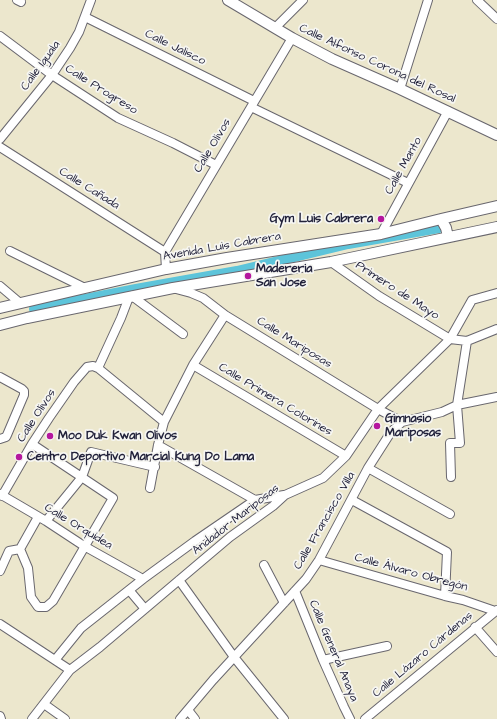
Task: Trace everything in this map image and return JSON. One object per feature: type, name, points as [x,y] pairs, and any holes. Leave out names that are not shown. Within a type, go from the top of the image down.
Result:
[{"type":"street","name":"Calle Iguala","points":[[0,139],[52,75],[70,48],[85,17],[91,0]]},
{"type":"street","name":"Calle Alfonso Corona del Rosal","points":[[228,0],[292,38],[332,59],[448,111],[497,135]]},
{"type":"street","points":[[275,28],[303,0]]},
{"type":"street","points":[[400,89],[428,0]]},
{"type":"street","points":[[477,0],[497,18]]},
{"type":"street","name":"Calle Jalisco","points":[[85,17],[408,183]]},
{"type":"street","name":"Calle Progreso","points":[[0,36],[52,75],[118,118],[173,143],[216,165]]},
{"type":"street","name":"Calle Olivos","points":[[165,252],[292,38]]},
{"type":"street","name":"Calle Manto","points":[[381,234],[448,111]]},
{"type":"street","name":"Calle Cañada","points":[[0,147],[165,252]]},
{"type":"street","name":"Avenida Luis Cabrera","points":[[3,307],[166,269],[381,234],[441,218],[497,206]]},
{"type":"street","points":[[441,218],[446,228],[448,237]]},
{"type":"street","points":[[3,307],[2,316],[4,324],[173,288],[331,262],[497,227]]},
{"type":"street","points":[[10,250],[85,288]]},
{"type":"street","points":[[165,252],[166,269]]},
{"type":"street","name":"Primero de Mayo","points":[[331,262],[379,296],[450,339]]},
{"type":"street","points":[[0,286],[20,303],[27,306],[30,313],[27,318]]},
{"type":"street","name":"Calle Mariposas","points":[[173,288],[203,298],[225,314],[378,409],[402,422]]},
{"type":"street","name":"Andador Mariposas","points":[[32,719],[70,670],[100,647],[230,538],[273,506],[285,495],[323,478],[346,456],[378,409],[450,339],[472,300],[497,293]]},
{"type":"street","points":[[131,297],[183,334]]},
{"type":"street","points":[[131,297],[98,368],[164,422]]},
{"type":"street","points":[[150,488],[164,422],[193,365],[225,314]]},
{"type":"street","points":[[450,339],[467,341],[497,329]]},
{"type":"street","points":[[450,477],[450,443],[460,443],[457,405],[467,341]]},
{"type":"street","name":"Calle Primera Colorines","points":[[193,365],[346,456]]},
{"type":"street","name":"Calle Olivos","points":[[1,495],[49,418],[81,373],[87,367],[94,366],[98,368]]},
{"type":"street","points":[[0,377],[18,386],[24,391],[24,395],[7,435],[6,437],[0,439]]},
{"type":"street","points":[[402,422],[442,412],[457,405],[497,397]]},
{"type":"street","name":"Calle Francisco Villa","points":[[180,719],[213,680],[306,579],[319,560],[368,468],[391,432],[402,422]]},
{"type":"street","points":[[20,549],[28,568],[31,597],[38,607],[46,607],[53,601],[113,498],[32,444]]},
{"type":"street","points":[[158,445],[256,500],[285,495]]},
{"type":"street","points":[[46,521],[82,477],[91,452],[155,467]]},
{"type":"street","points":[[368,468],[450,514]]},
{"type":"street","name":"Calle Orquídea","points":[[1,495],[46,521],[84,546],[143,579]]},
{"type":"street","name":"Andador Mariposas","points":[[55,660],[81,628],[143,579],[195,541],[256,500]]},
{"type":"street","points":[[352,500],[447,552],[445,596]]},
{"type":"street","points":[[20,549],[38,517]]},
{"type":"street","points":[[0,571],[9,551],[20,549]]},
{"type":"street","name":"Calle Álvaro Obregón","points":[[319,560],[496,610]]},
{"type":"street","points":[[264,564],[284,603]]},
{"type":"street","points":[[179,580],[234,657],[284,719]]},
{"type":"street","points":[[129,590],[145,609]]},
{"type":"street","name":"Calle General Anaya","points":[[295,591],[323,660],[350,719]]},
{"type":"street","name":"Calle Lázaro Cárdenas","points":[[365,719],[496,610]]},
{"type":"street","points":[[0,624],[70,670]]},
{"type":"street","points":[[475,627],[497,652]]},
{"type":"street","points":[[323,660],[387,646]]},
{"type":"street","points":[[44,704],[65,719]]},
{"type":"street","points":[[188,710],[195,719]]},
{"type":"waterway","points":[[34,309],[237,271],[348,244],[439,228]]},
{"type":"place","name":"Gym Luis Cabrera","points":[[381,219]]},
{"type":"place","name":"Madereria San Jose","points":[[248,276]]},
{"type":"place","name":"Gimnasio Mariposas","points":[[377,426]]},
{"type":"place","name":"Moo Duk Kwan Olivos","points":[[50,436]]},
{"type":"place","name":"Centro Deportivo Marcial Kung Do Lama","points":[[19,457]]}]
